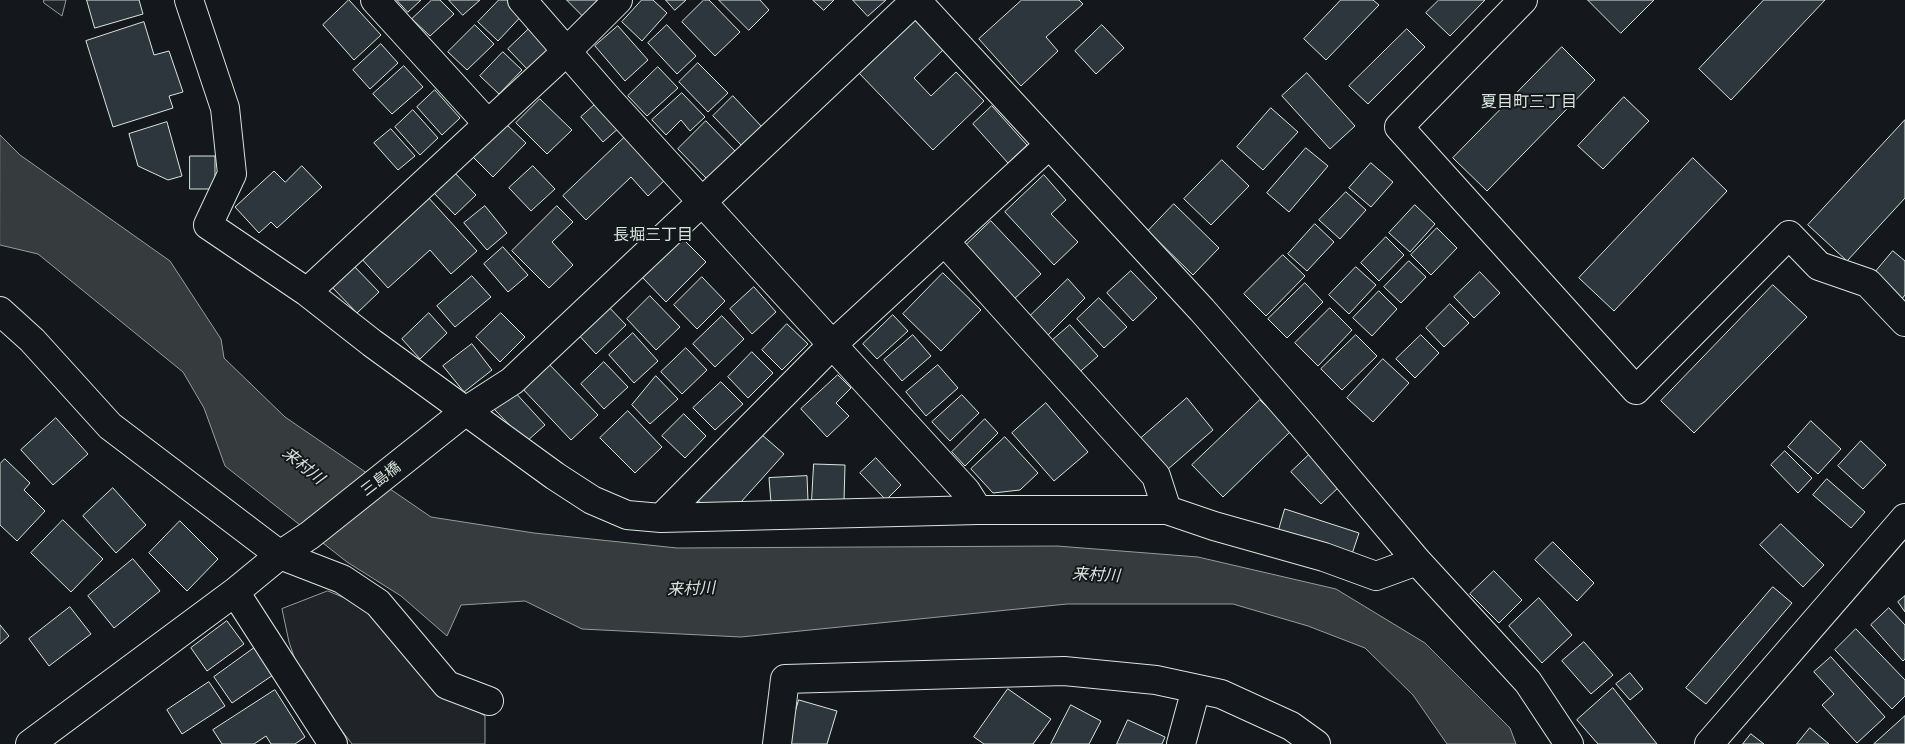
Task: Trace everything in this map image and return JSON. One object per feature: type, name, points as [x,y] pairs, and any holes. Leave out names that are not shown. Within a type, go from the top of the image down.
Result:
[{"type":"street","points":[[189,0],[225,108],[232,174],[208,225],[307,292],[372,343],[460,417],[592,500],[627,515],[661,518],[978,510],[1166,510],[1214,526],[1324,557],[1376,576],[1417,561]]},
{"type":"street","points":[[375,0],[488,124]]},
{"type":"street","points":[[522,0],[609,100],[966,491],[978,510]]},
{"type":"street","points":[[307,292],[567,50],[618,0]]},
{"type":"street","name":"三島橋","points":[[30,744],[235,592],[280,555],[310,535],[460,417],[512,381],[704,202],[916,0],[1050,145]]},
{"type":"street","points":[[1523,0],[1399,127],[1636,390],[1789,235],[1819,266],[1868,283],[1905,322]]},
{"type":"street","points":[[661,518],[833,344],[1050,145],[1202,310],[1417,561],[1528,682],[1569,744]]},
{"type":"street","points":[[945,242],[1156,476],[1166,510]]},
{"type":"street","points":[[0,312],[32,340],[110,426],[280,555],[342,579],[378,603],[446,685],[489,701]]},
{"type":"street","points":[[1709,744],[1905,518]]},
{"type":"street","points":[[235,592],[332,744]]},
{"type":"street","points":[[777,744],[785,679],[1064,671],[1156,680],[1221,694],[1291,726],[1316,744]]},
{"type":"street","points":[[1181,744],[1196,689]]},
{"type":"shaded area","points":[[44,0],[66,0],[62,16],[44,3]]},
{"type":"shaded area","points":[[328,591],[364,606],[435,685],[485,716],[485,744],[352,744],[301,677],[289,642],[282,609]]},
{"type":"water","name":"来村川","points":[[0,135],[20,155],[170,261],[221,339],[224,358],[285,417],[431,517],[534,533],[677,548],[1057,546],[1198,557],[1336,589],[1425,643],[1510,728],[1516,744],[1447,744],[1413,695],[1365,648],[1308,626],[1233,604],[1067,604],[741,637],[582,629],[525,601],[461,605],[447,636],[401,596],[347,562],[225,466],[204,408],[183,372],[38,254],[0,245]]},
{"type":"building","points":[[87,0],[139,0],[143,14],[95,28]]},
{"type":"building","points":[[349,0],[381,35],[354,60],[323,25]]},
{"type":"building","points":[[397,0],[421,0],[408,12]]},
{"type":"building","points":[[432,0],[440,0],[454,14],[430,36],[412,19]]},
{"type":"building","points":[[449,0],[480,0],[463,15]]},
{"type":"building","points":[[499,0],[517,0],[527,10],[498,41],[478,22]]},
{"type":"building","points":[[567,0],[598,0],[583,16]]},
{"type":"building","points":[[642,0],[653,0],[667,13],[642,41],[622,22]]},
{"type":"building","points":[[666,0],[686,0],[675,10]]},
{"type":"building","points":[[704,0],[709,0],[740,32],[715,56],[682,22]]},
{"type":"building","points":[[719,0],[760,0],[769,10],[749,30]]},
{"type":"building","points":[[813,0],[834,0],[824,10]]},
{"type":"building","points":[[853,0],[886,0],[868,16]]},
{"type":"building","points":[[1022,0],[1079,0],[1083,4],[1046,37],[1058,51],[1021,86],[979,39]]},
{"type":"building","points":[[1341,0],[1373,0],[1379,5],[1326,60],[1304,39]]},
{"type":"building","points":[[1439,0],[1485,0],[1450,36],[1426,13]]},
{"type":"building","points":[[1588,0],[1654,0],[1621,33]]},
{"type":"building","points":[[1764,0],[1825,0],[1731,100],[1699,69]]},
{"type":"building","points":[[914,19],[944,49],[914,78],[931,96],[956,72],[984,101],[933,150],[858,72]]},
{"type":"building","points":[[144,22],[154,55],[169,51],[183,92],[169,96],[173,108],[113,127],[86,41]]},
{"type":"building","points":[[475,25],[494,44],[467,70],[448,52]]},
{"type":"building","points":[[533,25],[553,46],[528,70],[508,49]]},
{"type":"building","points":[[667,25],[696,56],[677,74],[648,43]]},
{"type":"building","points":[[1102,25],[1124,48],[1096,74],[1075,51]]},
{"type":"building","points":[[618,26],[648,60],[625,81],[595,46]]},
{"type":"building","points":[[1407,29],[1425,47],[1368,104],[1349,86]]},
{"type":"building","points":[[381,44],[398,63],[370,89],[353,70]]},
{"type":"building","points":[[1562,47],[1595,80],[1487,191],[1453,158]]},
{"type":"building","points":[[503,52],[522,70],[499,94],[480,76]]},
{"type":"building","points":[[698,63],[728,93],[708,112],[679,82]]},
{"type":"building","points":[[404,66],[423,87],[392,114],[373,94]]},
{"type":"building","points":[[658,67],[678,88],[647,116],[628,96]]},
{"type":"building","points":[[1307,73],[1355,126],[1330,149],[1282,96]]},
{"type":"building","points":[[435,90],[460,118],[442,135],[417,107]]},
{"type":"building","points":[[682,93],[705,117],[690,131],[681,120],[666,135],[652,120]]},
{"type":"building","points":[[733,96],[762,127],[742,146],[713,116]]},
{"type":"building","points":[[1624,97],[1649,121],[1603,169],[1578,146]]},
{"type":"building","points":[[540,99],[572,130],[547,154],[516,123]]},
{"type":"building","points":[[599,101],[621,126],[603,142],[581,117]]},
{"type":"building","points":[[992,106],[1027,145],[1008,163],[973,124]]},
{"type":"building","points":[[1271,108],[1298,132],[1263,170],[1237,147]]},
{"type":"building","points":[[413,110],[438,138],[420,155],[395,127]]},
{"type":"building","points":[[1905,120],[1905,198],[1847,261],[1808,225]]},
{"type":"building","points":[[706,121],[735,151],[707,179],[678,149]]},
{"type":"building","points":[[167,122],[182,176],[168,180],[138,166],[129,134]]},
{"type":"building","points":[[505,123],[526,143],[493,177],[472,156]]},
{"type":"building","points":[[391,129],[415,156],[398,170],[374,143]]},
{"type":"building","points":[[625,137],[666,179],[648,196],[631,177],[586,220],[563,196]]},
{"type":"building","points":[[1306,148],[1328,166],[1289,212],[1267,193]]},
{"type":"building","points":[[190,156],[215,156],[215,189],[190,189]]},
{"type":"building","points":[[1693,158],[1727,191],[1614,311],[1579,278]]},
{"type":"building","points":[[1222,160],[1249,186],[1211,225],[1184,199]]},
{"type":"building","points":[[1371,163],[1393,182],[1371,207],[1349,188]]},
{"type":"building","points":[[302,166],[322,187],[277,228],[271,222],[259,233],[235,207],[274,171],[285,182]]},
{"type":"building","points":[[533,166],[555,189],[531,211],[509,188]]},
{"type":"building","points":[[453,171],[476,195],[455,215],[432,191]]},
{"type":"building","points":[[1044,175],[1066,200],[1051,214],[1078,242],[1054,265],[1005,212]]},
{"type":"building","points":[[1346,192],[1366,210],[1340,239],[1319,220]]},
{"type":"building","points":[[427,196],[477,251],[451,274],[430,250],[388,288],[360,257]]},
{"type":"building","points":[[1174,204],[1219,248],[1193,275],[1148,231]]},
{"type":"building","points":[[1415,205],[1435,224],[1410,252],[1389,233]]},
{"type":"building","points":[[485,206],[507,233],[487,250],[464,223]]},
{"type":"building","points":[[557,206],[573,222],[552,242],[573,265],[549,288],[512,251]]},
{"type":"building","points":[[991,221],[1041,274],[1012,301],[962,249]]},
{"type":"building","points":[[1315,224],[1334,242],[1307,271],[1288,254]]},
{"type":"building","points":[[1437,228],[1457,248],[1431,275],[1411,255]]},
{"type":"building","points":[[1386,237],[1404,255],[1379,281],[1361,263]]},
{"type":"building","points":[[682,238],[706,262],[666,302],[642,277]]},
{"type":"building","points":[[503,247],[528,275],[508,292],[484,264]]},
{"type":"building","points":[[1893,251],[1905,261],[1905,295],[1901,300],[1872,276]]},
{"type":"building","points":[[1283,255],[1305,276],[1266,316],[1244,294]]},
{"type":"building","points":[[1409,261],[1426,277],[1401,303],[1384,287]]},
{"type":"building","points":[[352,264],[379,292],[357,313],[330,285]]},
{"type":"building","points":[[1356,267],[1376,285],[1349,314],[1329,295]]},
{"type":"building","points":[[1131,271],[1157,298],[1133,321],[1107,293]]},
{"type":"building","points":[[1480,272],[1500,293],[1474,318],[1454,297]]},
{"type":"building","points":[[943,273],[981,310],[941,351],[903,314]]},
{"type":"building","points":[[472,276],[491,297],[455,327],[437,306]]},
{"type":"building","points":[[702,277],[725,301],[697,329],[674,305]]},
{"type":"building","points":[[1068,279],[1085,298],[1043,340],[1025,321]]},
{"type":"building","points":[[1305,283],[1323,302],[1287,338],[1268,319]]},
{"type":"building","points":[[1773,285],[1807,317],[1694,433],[1661,401]]},
{"type":"building","points":[[754,287],[776,312],[752,334],[730,309]]},
{"type":"building","points":[[1379,291],[1397,309],[1372,336],[1353,318]]},
{"type":"building","points":[[650,296],[680,327],[656,350],[627,319]]},
{"type":"building","points":[[1099,298],[1127,327],[1104,348],[1077,319]]},
{"type":"building","points":[[606,304],[626,325],[596,354],[576,332]]},
{"type":"building","points":[[1450,304],[1469,323],[1444,347],[1426,328]]},
{"type":"building","points":[[1330,308],[1352,330],[1318,366],[1295,343]]},
{"type":"building","points":[[429,313],[447,333],[420,359],[402,339]]},
{"type":"building","points":[[501,313],[525,337],[500,362],[476,337]]},
{"type":"building","points":[[893,315],[908,331],[877,359],[863,344]]},
{"type":"building","points":[[722,316],[744,339],[715,367],[693,344]]},
{"type":"building","points":[[787,324],[808,344],[782,370],[762,350]]},
{"type":"building","points":[[1070,325],[1098,356],[1075,376],[1047,345]]},
{"type":"building","points":[[633,333],[658,361],[634,383],[609,355]]},
{"type":"building","points":[[913,335],[931,356],[902,381],[884,360]]},
{"type":"building","points":[[1356,335],[1377,356],[1342,390],[1321,369]]},
{"type":"building","points":[[1421,335],[1439,353],[1415,378],[1396,359]]},
{"type":"building","points":[[472,344],[492,370],[464,392],[443,366]]},
{"type":"building","points":[[686,348],[707,370],[682,394],[661,372]]},
{"type":"building","points":[[752,352],[773,373],[748,398],[728,377]]},
{"type":"building","points":[[1383,359],[1409,383],[1373,422],[1347,398]]},
{"type":"building","points":[[547,362],[598,415],[571,440],[520,386]]},
{"type":"building","points":[[604,362],[628,387],[604,409],[581,384]]},
{"type":"building","points":[[938,365],[958,388],[926,416],[906,392]]},
{"type":"building","points":[[838,375],[851,388],[836,403],[849,416],[827,437],[801,409]]},
{"type":"building","points":[[656,376],[678,399],[650,424],[632,405]]},
{"type":"building","points":[[721,382],[743,404],[715,430],[693,408]]},
{"type":"building","points":[[512,389],[545,425],[526,442],[493,408]]},
{"type":"building","points":[[962,395],[979,413],[950,441],[932,422]]},
{"type":"building","points":[[1187,398],[1213,430],[1167,470],[1140,439]]},
{"type":"building","points":[[1260,400],[1291,431],[1223,497],[1192,465]]},
{"type":"building","points":[[1046,403],[1088,452],[1054,481],[1012,433]]},
{"type":"building","points":[[628,411],[662,447],[635,473],[600,438]]},
{"type":"building","points":[[684,414],[706,436],[685,458],[662,436]]},
{"type":"building","points":[[56,418],[88,454],[53,485],[21,450]]},
{"type":"building","points":[[985,419],[998,433],[965,466],[952,452]]},
{"type":"building","points":[[1811,421],[1841,449],[1818,474],[1788,447]]},
{"type":"building","points":[[761,434],[784,454],[741,502],[703,505],[694,497],[724,462],[731,467]]},
{"type":"building","points":[[1005,437],[1038,473],[1020,490],[993,493],[971,469]]},
{"type":"building","points":[[1861,441],[1886,465],[1863,489],[1838,466]]},
{"type":"building","points":[[1785,451],[1812,478],[1798,493],[1771,465]]},
{"type":"building","points":[[1310,454],[1340,486],[1321,504],[1291,472]]},
{"type":"building","points":[[876,458],[901,485],[886,500],[860,473]]},
{"type":"building","points":[[5,459],[30,483],[24,490],[45,511],[17,541],[0,525],[0,464]]},
{"type":"building","points":[[814,464],[845,465],[844,501],[812,500]]},
{"type":"building","points":[[807,476],[808,501],[771,503],[769,478]]},
{"type":"building","points":[[1827,479],[1865,512],[1851,528],[1813,495]]},
{"type":"building","points":[[113,488],[146,525],[116,553],[83,516]]},
{"type":"building","points":[[1285,509],[1359,533],[1351,557],[1278,533]]},
{"type":"building","points":[[63,520],[103,559],[71,592],[31,553]]},
{"type":"building","points":[[180,521],[218,559],[187,591],[149,553]]},
{"type":"building","points":[[1781,524],[1824,565],[1803,587],[1760,545]]},
{"type":"building","points":[[1553,542],[1594,583],[1577,601],[1535,560]]},
{"type":"building","points":[[133,559],[160,591],[114,628],[88,596]]},
{"type":"building","points":[[1494,571],[1522,600],[1499,623],[1470,594]]},
{"type":"building","points":[[1773,587],[1792,603],[1706,704],[1686,688]]},
{"type":"building","points":[[1905,596],[1905,612],[1898,602]]},
{"type":"building","points":[[1539,598],[1572,635],[1542,663],[1509,626]]},
{"type":"building","points":[[70,607],[91,634],[49,666],[29,639]]},
{"type":"building","points":[[1889,608],[1905,625],[1905,659],[1903,661],[1871,625]]},
{"type":"building","points":[[227,621],[244,644],[207,671],[191,648]]},
{"type":"building","points":[[0,625],[9,636],[0,644]]},
{"type":"building","points":[[1856,629],[1905,680],[1905,696],[1892,709],[1835,650]]},
{"type":"building","points":[[1584,642],[1613,675],[1591,694],[1562,661]]},
{"type":"building","points":[[257,646],[276,673],[232,703],[214,677]]},
{"type":"building","points":[[1831,657],[1885,717],[1857,743],[1822,705],[1834,694],[1814,672]]},
{"type":"building","points":[[1630,673],[1643,689],[1630,700],[1616,684]]},
{"type":"building","points":[[209,682],[225,706],[182,734],[167,710]]},
{"type":"building","points":[[1613,688],[1657,744],[1598,744],[1577,720]]},
{"type":"building","points":[[1008,689],[1051,719],[1033,744],[984,744],[974,737]]},
{"type":"building","points":[[275,690],[305,737],[295,744],[271,744],[266,736],[254,744],[222,744],[213,730]]},
{"type":"building","points":[[799,700],[837,711],[827,744],[786,744]]},
{"type":"building","points":[[1071,705],[1101,721],[1089,744],[1051,744]]},
{"type":"building","points":[[1905,716],[1905,744],[1874,744]]},
{"type":"building","points":[[1128,720],[1165,737],[1162,744],[1117,744]]},
{"type":"building","points":[[1810,728],[1829,744],[1797,744]]},
{"type":"building","points":[[1751,734],[1764,744],[1743,744]]},
{"type":"district","name":"夏目町三丁目","points":[[1529,102]]},
{"type":"district","name":"長堀三丁目","points":[[653,235]]}]
